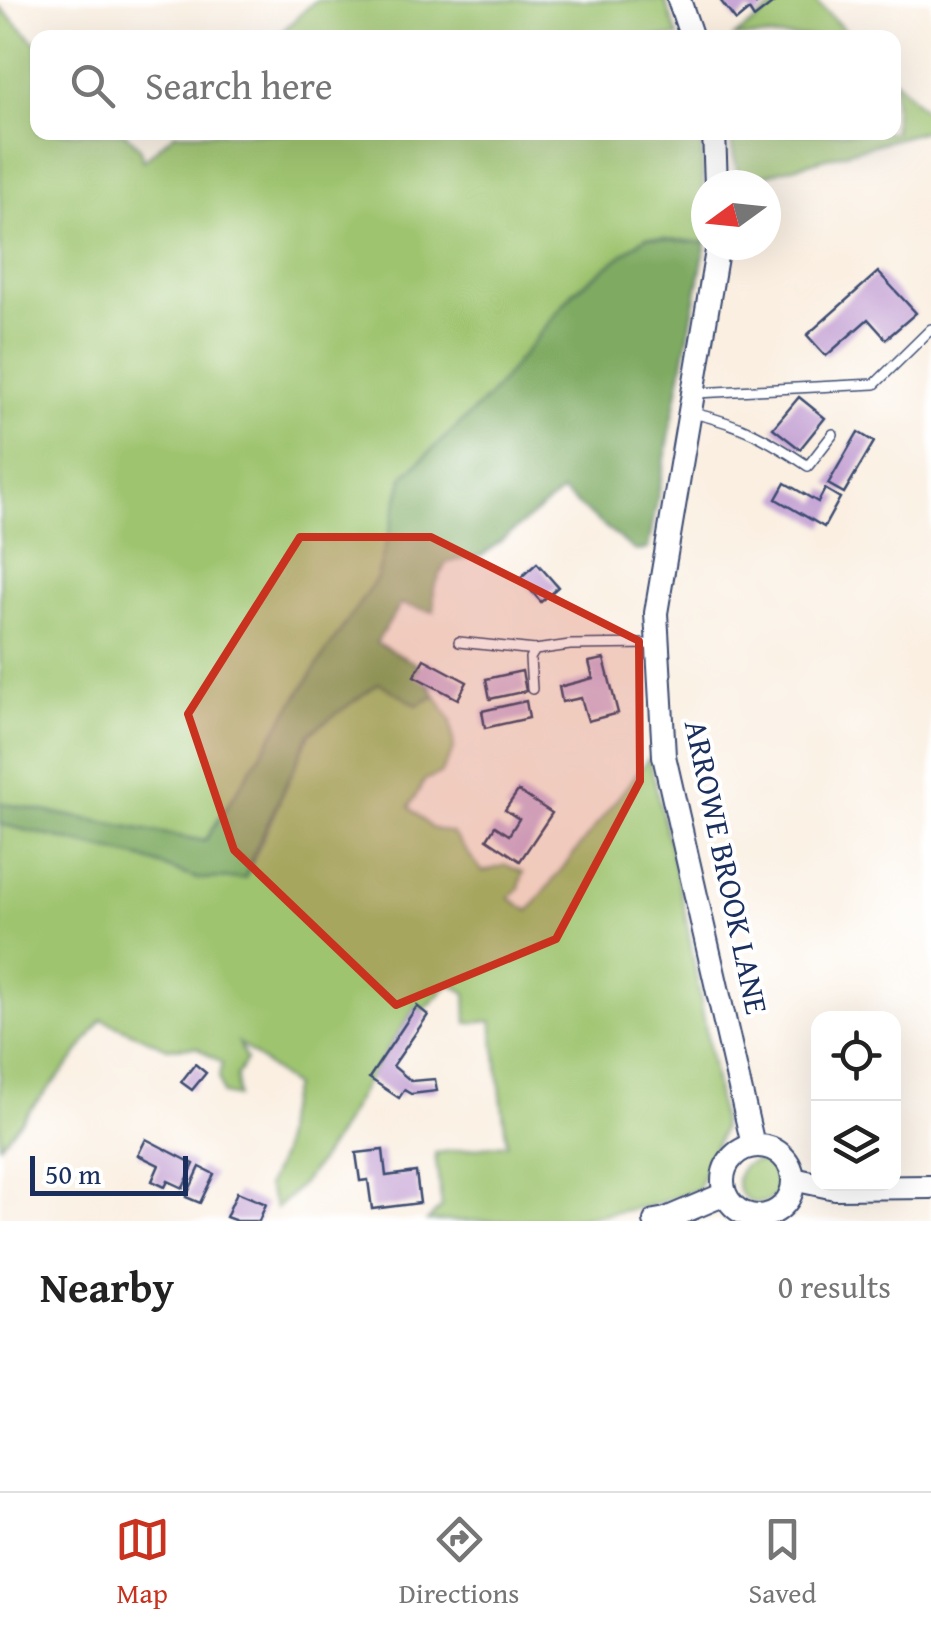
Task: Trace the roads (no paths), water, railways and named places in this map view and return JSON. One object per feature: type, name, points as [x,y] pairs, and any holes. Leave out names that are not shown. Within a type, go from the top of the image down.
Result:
[{"type":"street","points":[[678,0],[689,30]]},
{"type":"street","points":[[714,140],[715,170]]},
{"type":"street","name":"ARROWE BROOK LANE","points":[[716,260],[656,613],[664,756],[753,1145]]},
{"type":"street","points":[[753,1145],[776,1150],[786,1160],[793,1179],[789,1199],[767,1218],[740,1212],[725,1194],[727,1163],[753,1145]]},
{"type":"street","points":[[793,1179],[835,1188],[931,1187]]},
{"type":"street","points":[[654,1221],[725,1194]]},
{"type":"lane","points":[[692,402],[875,384],[931,329]]},
{"type":"lane","points":[[692,402],[764,437],[808,466],[833,434]]},
{"type":"lane","points":[[460,642],[535,650],[570,645],[658,644]]},
{"type":"lane","points":[[532,689],[530,658],[535,650]]}]
